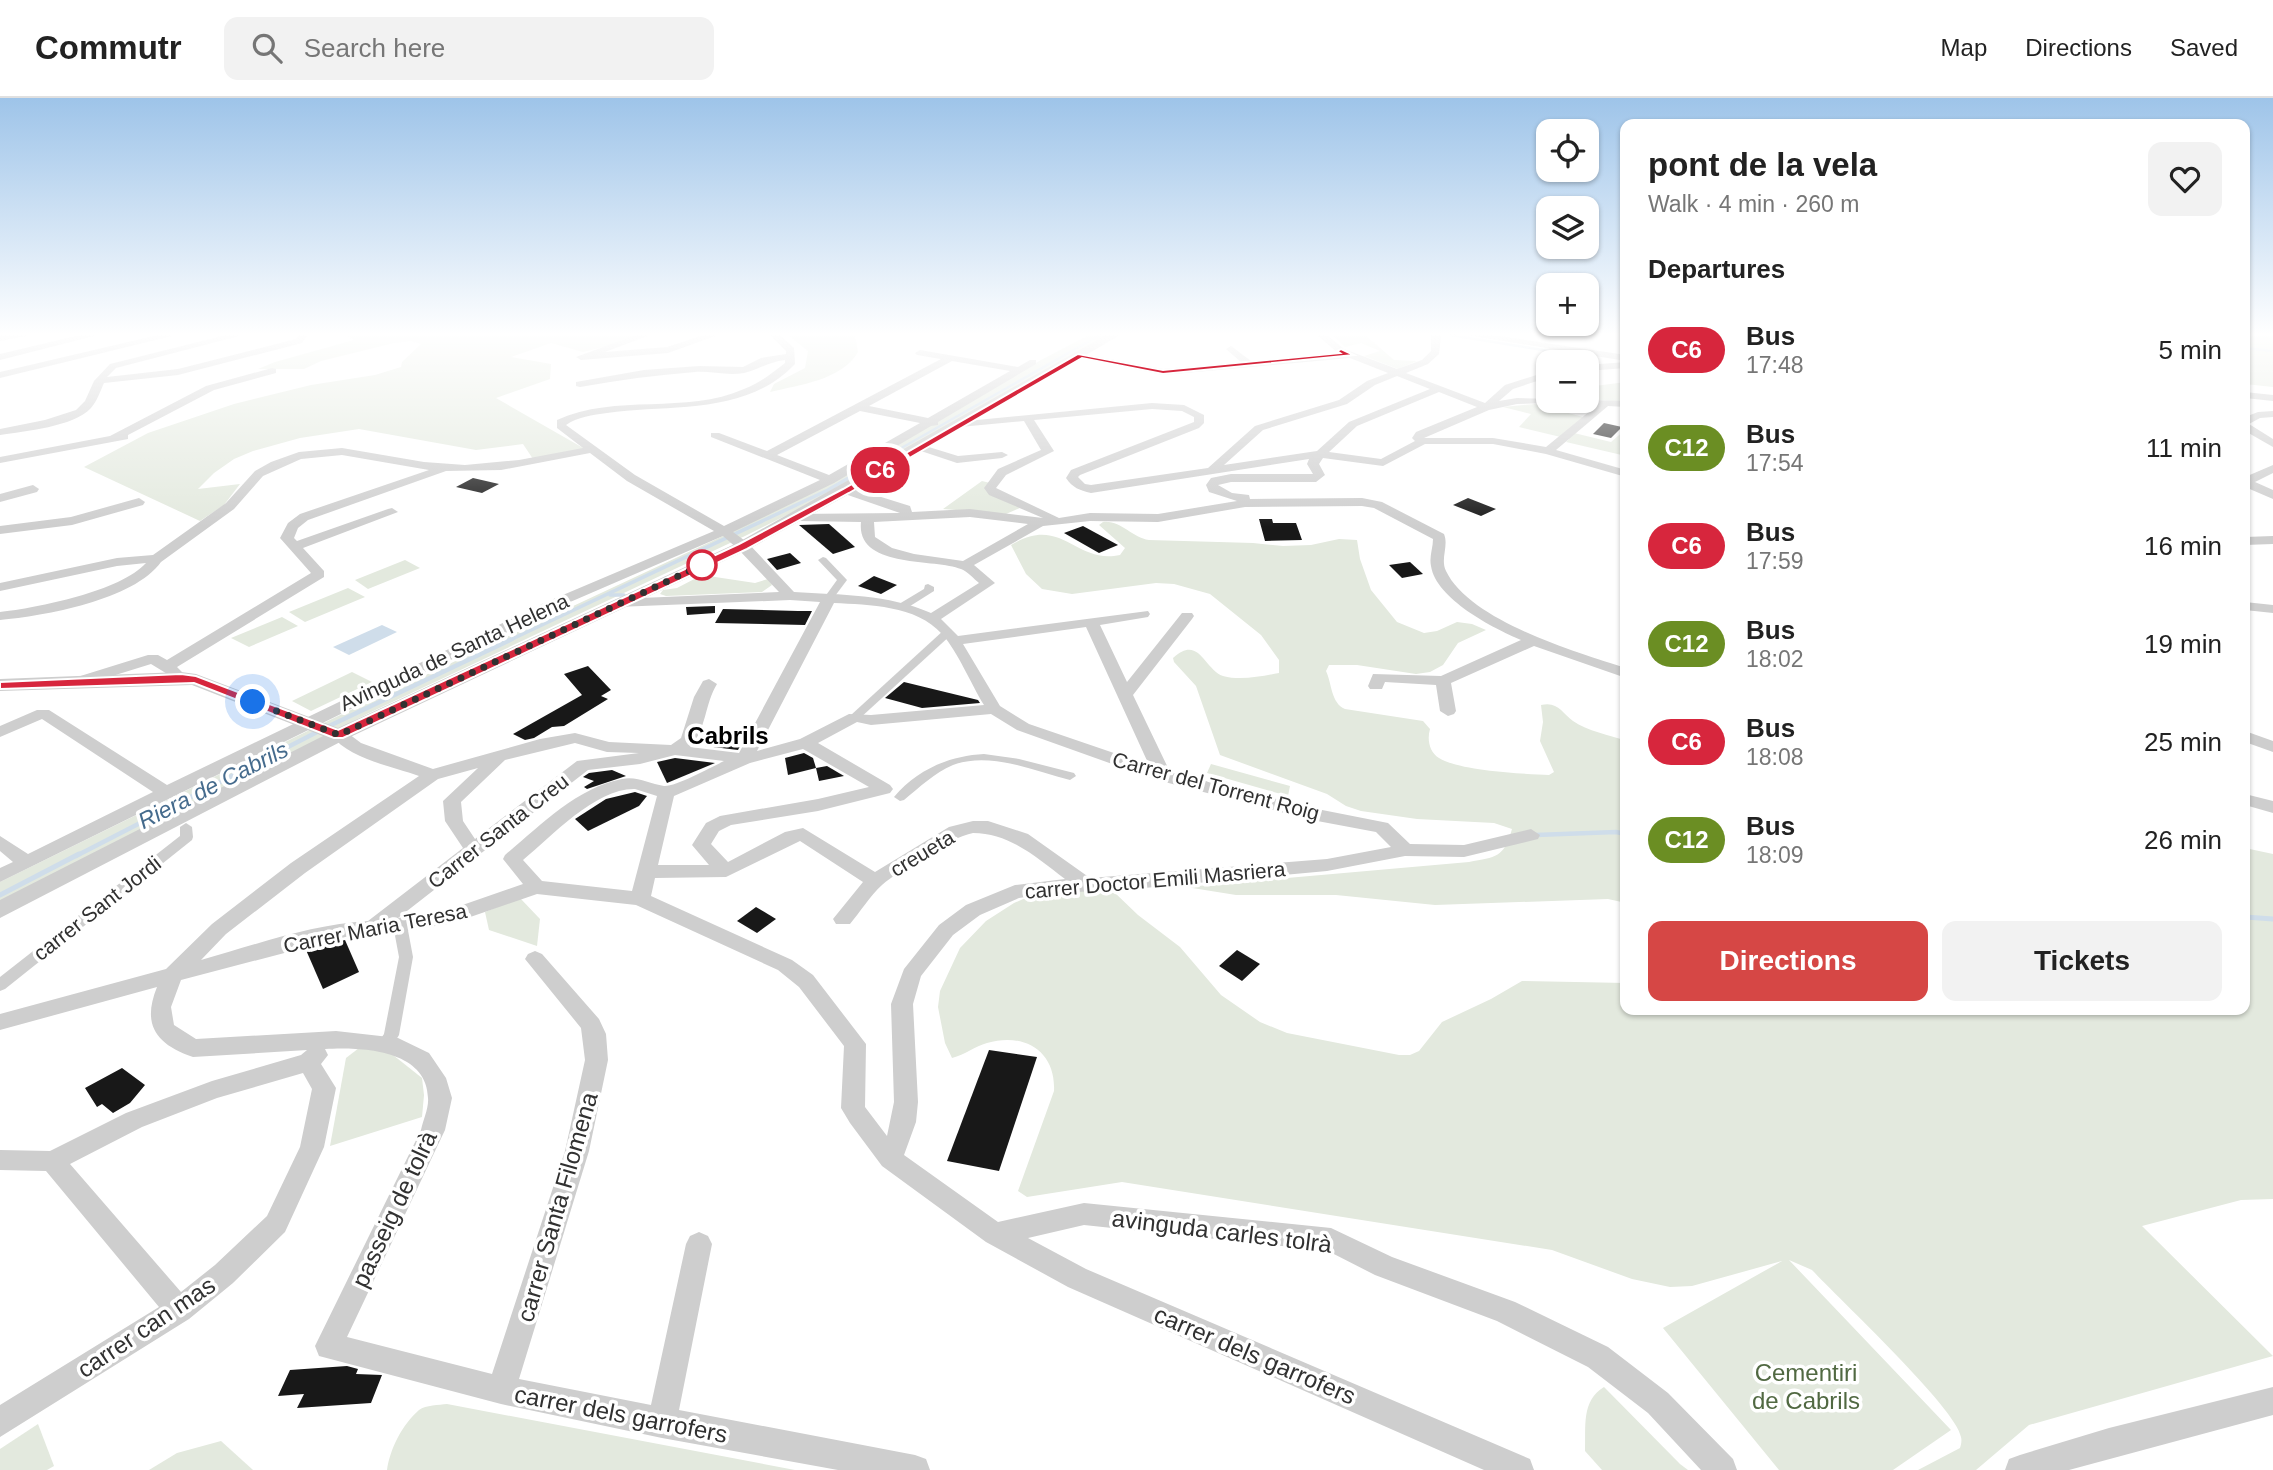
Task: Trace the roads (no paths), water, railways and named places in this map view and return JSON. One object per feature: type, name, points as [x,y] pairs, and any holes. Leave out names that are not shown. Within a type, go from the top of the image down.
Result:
[{"type":"street","points":[[0,432],[68,416],[86,408],[90,399]]},
{"type":"street","points":[[113,439],[189,399]]},
{"type":"street","points":[[732,399],[700,405],[625,406],[577,415],[561,422],[561,426],[631,478],[734,538],[785,594]]},
{"type":"street","points":[[767,456],[873,399]]},
{"type":"street","name":"Avinguda de Santa Helena","points":[[0,876],[549,606],[734,538],[972,399]]},
{"type":"street","points":[[0,910],[336,734],[617,603],[734,538],[799,517],[1002,399]]},
{"type":"street","points":[[1214,468],[1259,428],[1325,409],[1347,399]]},
{"type":"street","points":[[1265,502],[1218,493],[1212,485],[1215,481],[1231,478],[1316,478],[1319,475],[1313,464],[1314,460],[1353,424],[1414,399]]},
{"type":"street","points":[[1465,399],[1486,407]]},
{"type":"street","points":[[1486,407],[1495,399]]},
{"type":"street","points":[[1414,444],[1420,434],[1486,407],[1517,401],[1536,401]]},
{"type":"street","points":[[1599,402],[1620,403]]},
{"type":"street","points":[[1548,451],[1607,402]]},
{"type":"street","points":[[858,407],[954,426],[1162,406],[1184,408],[1199,415],[1199,423],[1195,426],[1083,468],[1072,478],[1082,486],[1105,489],[1214,468],[1320,454],[1383,463],[1414,444],[1439,439],[1493,441],[1548,451],[1620,473]]},
{"type":"street","points":[[2250,421],[2258,415],[2273,414]]},
{"type":"street","points":[[1027,418],[1048,451],[1002,472],[990,488],[993,492],[1049,517],[1067,520]]},
{"type":"street","points":[[2250,429],[2273,444]]},
{"type":"street","points":[[0,460],[142,432]]},
{"type":"street","points":[[715,435],[830,480]]},
{"type":"street","points":[[919,447],[957,460],[1002,455]]},
{"type":"street","points":[[0,616],[16,616],[65,605],[142,577],[154,566],[156,559],[231,505],[257,474],[287,460],[342,450],[445,468],[520,463],[590,450]]},
{"type":"street","points":[[174,672],[319,574],[288,541],[288,534],[304,517],[445,468]]},
{"type":"street","points":[[2250,480],[2273,469]]},
{"type":"street","points":[[2250,484],[2273,495]]},
{"type":"street","points":[[0,498],[33,489]]},
{"type":"street","points":[[846,491],[906,509],[906,515]]},
{"type":"street","points":[[0,530],[72,521],[139,502]]},
{"type":"street","points":[[799,517],[868,518],[970,513],[1041,522],[1100,517],[1158,518],[1245,503],[1369,502],[1439,537],[1436,562],[1449,585],[1485,616],[1532,641],[1620,670]]},
{"type":"street","points":[[294,547],[392,512]]},
{"type":"street","points":[[868,518],[866,527],[869,538],[877,546],[940,562],[965,565],[988,583],[932,619]]},
{"type":"street","points":[[965,565],[1041,522]]},
{"type":"street","points":[[2250,541],[2273,540]]},
{"type":"street","points":[[0,587],[32,583],[108,563],[139,558],[156,559]]},
{"type":"street","points":[[736,766],[829,598],[842,580],[823,560]]},
{"type":"street","points":[[903,606],[931,589],[928,587]]},
{"type":"street","name":"Carrer del Torrent Roig","points":[[617,603],[785,594],[903,606],[932,619],[951,636],[994,709],[1023,727],[1163,776],[1298,811],[1382,827],[1405,849]]},
{"type":"street","points":[[2250,607],[2273,609]]},
{"type":"street","points":[[995,1234],[891,1159],[853,1108],[855,1044],[806,981],[785,965],[640,900],[536,887],[512,859],[583,802],[617,785],[648,785],[666,793],[806,743],[855,718],[951,636],[1143,614]]},
{"type":"street","points":[[1125,694],[1187,616]]},
{"type":"street","points":[[1091,622],[1163,776]]},
{"type":"street","points":[[1376,686],[1378,677],[1443,681],[1532,641]]},
{"type":"street","points":[[0,685],[174,672],[336,734],[355,747],[432,775]]},
{"type":"street","points":[[1443,681],[1448,711]]},
{"type":"street","points":[[675,750],[686,744],[700,696],[709,684]]},
{"type":"street","points":[[855,718],[871,720],[994,709]]},
{"type":"street","points":[[0,732],[43,713],[167,793]]},
{"type":"street","points":[[0,1022],[172,976],[219,929],[432,775],[575,738],[607,747],[675,750],[736,766]]},
{"type":"street","points":[[2250,738],[2273,747]]},
{"type":"street","points":[[806,743],[822,755],[848,766],[892,793]]},
{"type":"street","points":[[2250,747],[2273,747]]},
{"type":"street","name":"Carrer Santa Creu","points":[[372,928],[583,765],[625,761],[675,750]]},
{"type":"street","points":[[473,850],[454,821],[453,802],[499,756]]},
{"type":"street","points":[[726,871],[701,845],[712,827],[726,820],[892,793],[936,768],[965,760],[1000,757],[1070,776]]},
{"type":"street","points":[[640,900],[666,793]]},
{"type":"street","points":[[2250,800],[2273,807]]},
{"type":"street","name":"carrer Sant Jordi","points":[[0,985],[187,837],[186,827]]},
{"type":"street","name":"creueta","points":[[843,919],[875,881],[955,831],[988,827],[1021,838],[1087,885]]},
{"type":"street","points":[[646,872],[726,871],[792,836],[803,834],[875,881]]},
{"type":"street","name":"carrer Doctor Emili Masriera","points":[[891,1159],[904,1122],[906,1102],[902,1004],[911,974],[946,930],[973,910],[1015,892],[1052,886],[1327,865],[1405,849],[1464,850],[1531,835]]},
{"type":"street","points":[[0,842],[27,863]]},
{"type":"street","name":"Carrer Maria Teresa","points":[[172,976],[349,929],[400,925],[453,916],[536,887]]},
{"type":"street","points":[[385,1044],[391,1035],[406,957],[400,925]]},
{"type":"street","name":"carrer Santa Filomena","points":[[501,1390],[579,1142],[595,1075],[596,1036],[585,1015],[535,960]]},
{"type":"street","name":"passeig de tolrà","points":[[172,976],[160,1007],[164,1030],[193,1048],[336,1040],[385,1044],[421,1059],[435,1078],[440,1098],[433,1130],[329,1346]]},
{"type":"street","points":[[0,1160],[52,1161],[134,1120],[212,1090],[308,1062],[336,1040]]},
{"type":"street","name":"carrer can mas","points":[[0,1422],[179,1310],[224,1273],[275,1224],[312,1147],[324,1088],[308,1062]]},
{"type":"street","points":[[52,1161],[179,1310]]},
{"type":"street","name":"avinguda carles tolrà","points":[[995,1234],[1084,1214],[1331,1240],[1384,1266],[1505,1311],[1598,1357],[1658,1403],[1722,1470]]},
{"type":"street","name":"carrer dels garrofers","points":[[995,1234],[1077,1279],[1519,1470]]},
{"type":"street","points":[[662,1423],[699,1244]]},
{"type":"street","name":"carrer dels garrofers","points":[[329,1346],[501,1390],[915,1470]]},
{"type":"street","points":[[2020,1470],[2109,1443],[2273,1401]]},
{"type":"water","points":[[382,625],[397,632],[349,655],[333,647]]},
{"type":"waterway","name":"Riera de Cabrils","points":[[861,471],[987,399]]},
{"type":"waterway","name":"Riera de Cabrils","points":[[508,641],[828,490],[864,469]]},
{"type":"waterway","points":[[610,595],[624,595]]},
{"type":"waterway","name":"Riera de Cabrils","points":[[327,727],[512,639]]},
{"type":"waterway","name":"Riera de Cabrils","points":[[76,856],[319,731]]},
{"type":"waterway","points":[[1536,835],[1620,833]]},
{"type":"waterway","name":"Riera de Cabrils","points":[[0,895],[79,854]]},
{"type":"waterway","points":[[2250,917],[2273,919]]},
{"type":"district","name":"Cabrils","points":[[728,735]]},
{"type":"park label","name":"Cementiri de Cabrils","points":[[1806,1386]]}]
